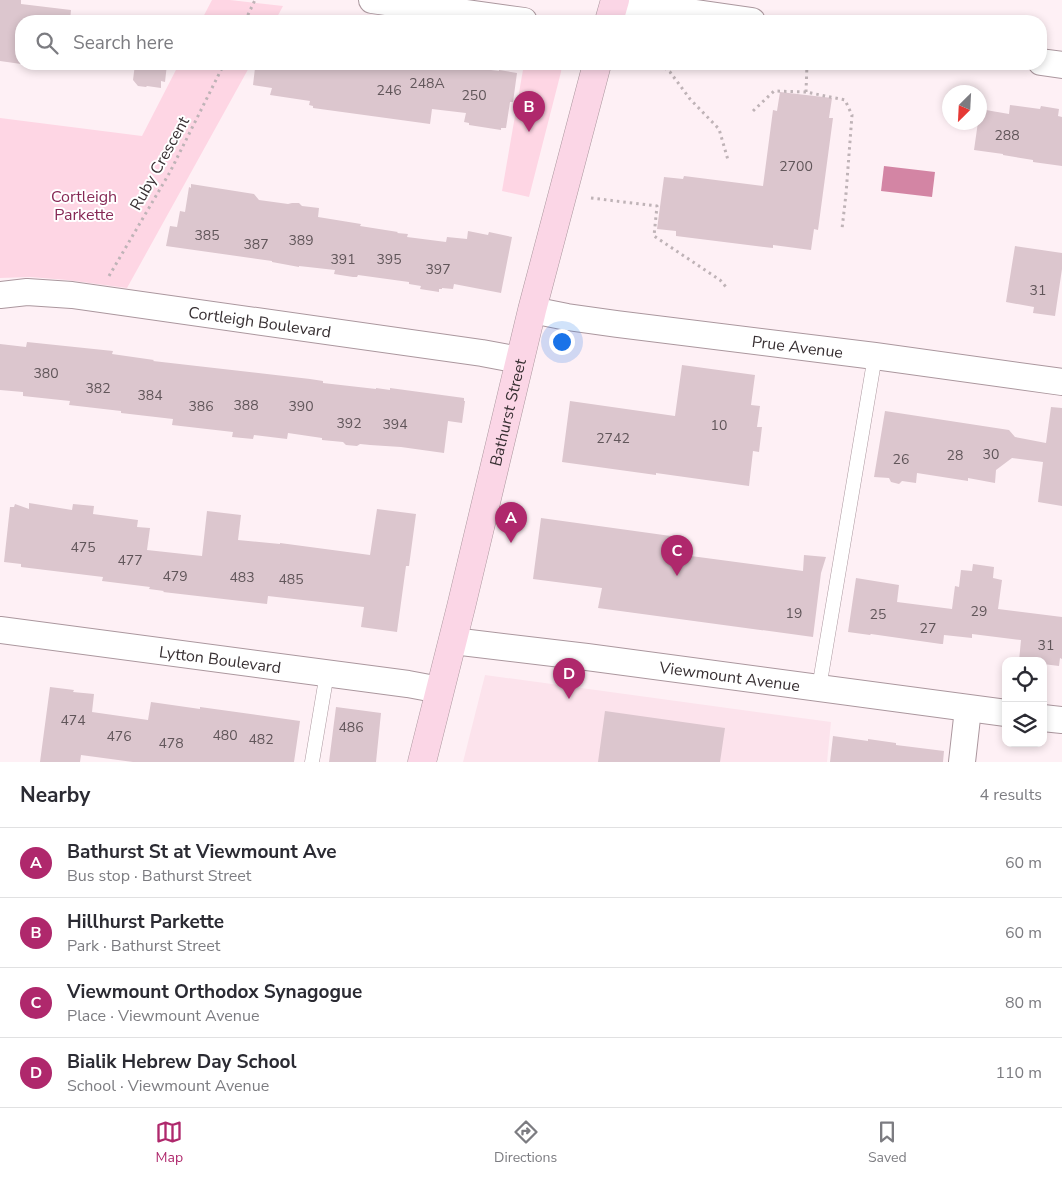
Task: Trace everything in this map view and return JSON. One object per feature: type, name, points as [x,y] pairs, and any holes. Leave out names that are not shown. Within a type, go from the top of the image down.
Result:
[{"type":"main road","name":"Bathurst Street","points":[[422,762],[453,641],[532,310],[596,70]]},
{"type":"street","points":[[372,0],[481,15]]},
{"type":"street","points":[[612,11],[646,6],[710,15]]},
{"type":"street","points":[[1047,63],[1062,65]]},
{"type":"street","name":"Cortleigh Boulevard","points":[[0,295],[27,292],[72,295],[520,360]]},
{"type":"street","name":"Prue Avenue","points":[[532,310],[617,324],[876,356],[1062,382]]},
{"type":"street","name":"Lytton Boulevard","points":[[0,630],[408,684],[440,690]]},
{"type":"street","name":"Viewmount Avenue","points":[[453,641],[1002,712]]},
{"type":"street","points":[[962,762],[968,708]]},
{"type":"street","points":[[1047,718],[1062,720]]},
{"type":"lane","points":[[819,688],[876,356]]},
{"type":"lane","points":[[312,762],[327,674]]},
{"type":"path","points":[[248,15],[256,0]]},
{"type":"path","name":"Ruby Crescent","points":[[100,299],[109,275],[170,172],[221,70]]},
{"type":"path","points":[[667,70],[690,99],[719,129],[728,160]]},
{"type":"path","points":[[806,92],[807,70]]},
{"type":"path","points":[[753,111],[774,91],[806,92],[845,100],[852,115],[842,228]]},
{"type":"path","points":[[591,198],[656,206],[654,236],[720,280],[726,287]]},
{"type":"shaded area","points":[[884,166],[935,172],[932,197],[881,191]]},
{"type":"shaded area","points":[[485,675],[831,722],[827,762],[463,762]]},
{"type":"green space","points":[[212,0],[230,0],[283,6],[278,15],[204,15]]},
{"type":"green space","name":"Cortleigh Parkette","points":[[176,70],[248,70],[127,288],[30,277],[0,278],[0,118],[142,136]]},
{"type":"green space","points":[[523,70],[561,70],[529,197],[502,191]]},
{"type":"building","points":[[0,0],[21,0],[21,4],[71,10],[71,15],[15,15],[15,63],[0,61]]},
{"type":"building","points":[[134,70],[166,70],[165,82],[161,81],[161,88],[138,86],[133,80]]},
{"type":"building","points":[[255,70],[499,70],[517,73],[513,102],[510,102],[506,128],[501,128],[501,130],[469,125],[469,123],[464,122],[466,113],[432,109],[430,124],[313,108],[313,106],[309,105],[310,101],[270,95],[272,88],[253,85]]},
{"type":"building","points":[[780,92],[832,98],[829,118],[833,118],[818,230],[814,229],[811,250],[773,245],[773,248],[676,236],[676,231],[657,229],[664,177],[683,179],[684,176],[763,186],[773,110],[777,111]]},
{"type":"building","points":[[1010,105],[1040,109],[1041,106],[1059,109],[1058,116],[1062,117],[1062,166],[974,150],[977,130],[987,130],[987,110],[1009,114]]},
{"type":"building","points":[[191,184],[254,194],[259,200],[288,204],[299,203],[302,206],[319,208],[318,217],[408,234],[407,237],[446,242],[447,237],[467,239],[468,231],[488,235],[489,232],[512,237],[501,293],[454,284],[453,289],[442,288],[439,289],[439,292],[420,289],[421,286],[409,284],[409,282],[358,275],[353,277],[334,274],[335,270],[299,267],[272,261],[166,246],[170,226],[177,227],[180,211],[185,212]]},
{"type":"building","points":[[1015,246],[1062,253],[1062,269],[1055,316],[1033,313],[1034,307],[1006,302]]},
{"type":"building","points":[[27,342],[113,351],[112,354],[153,361],[310,379],[323,381],[323,383],[376,389],[390,390],[390,388],[464,398],[462,423],[448,421],[444,453],[401,447],[360,444],[357,446],[346,445],[343,442],[288,433],[287,439],[254,435],[253,439],[232,437],[233,432],[172,425],[173,419],[69,405],[70,401],[23,396],[23,392],[0,390],[0,344],[26,347]]},
{"type":"building","points":[[682,365],[755,375],[751,405],[760,406],[757,427],[762,427],[759,452],[753,451],[749,486],[562,462],[570,401],[675,416]]},
{"type":"building","points":[[1051,407],[1062,408],[1062,506],[1038,502],[1043,462],[1012,458],[996,470],[995,483],[968,478],[968,481],[917,473],[916,483],[902,481],[899,484],[891,482],[889,478],[874,477],[885,411],[1009,430],[1015,437],[1046,443]]},
{"type":"building","points":[[29,503],[72,510],[73,504],[94,506],[93,514],[138,520],[137,527],[150,528],[147,550],[202,556],[207,511],[241,515],[238,540],[280,543],[370,555],[377,509],[416,514],[409,566],[406,566],[397,632],[361,627],[364,607],[268,596],[267,604],[163,592],[149,589],[150,587],[102,581],[103,577],[21,567],[21,564],[4,562],[10,507],[14,507],[15,504],[29,509]]},
{"type":"building","points":[[541,518],[678,537],[676,554],[803,571],[804,555],[826,557],[821,573],[813,637],[598,608],[602,588],[533,579]]},
{"type":"building","points":[[973,564],[994,567],[993,578],[1002,580],[998,609],[1062,617],[1062,659],[1060,658],[1059,666],[1047,664],[1047,657],[1019,657],[1021,640],[972,634],[972,638],[944,635],[943,644],[941,644],[848,632],[856,578],[899,585],[897,602],[952,609],[955,586],[959,587],[961,570],[972,571]]},
{"type":"building","points":[[50,687],[94,694],[92,712],[148,720],[151,702],[300,721],[294,762],[133,762],[81,755],[80,762],[40,762]]},
{"type":"building","points":[[336,707],[381,713],[376,762],[329,762]]},
{"type":"building","points":[[605,711],[725,728],[720,762],[598,762]]},
{"type":"building","points":[[833,736],[868,741],[868,739],[896,743],[896,745],[944,751],[943,762],[830,762]]},
{"type":"place","name":"Hillhurst Parkette","points":[[529,132]]},
{"type":"place","name":"Bathurst St at Viewmount Ave","points":[[511,543]]},
{"type":"place","name":"Viewmount Orthodox Synagogue","points":[[677,576]]},
{"type":"place","name":"Bialik Hebrew Day School","points":[[569,699]]}]
